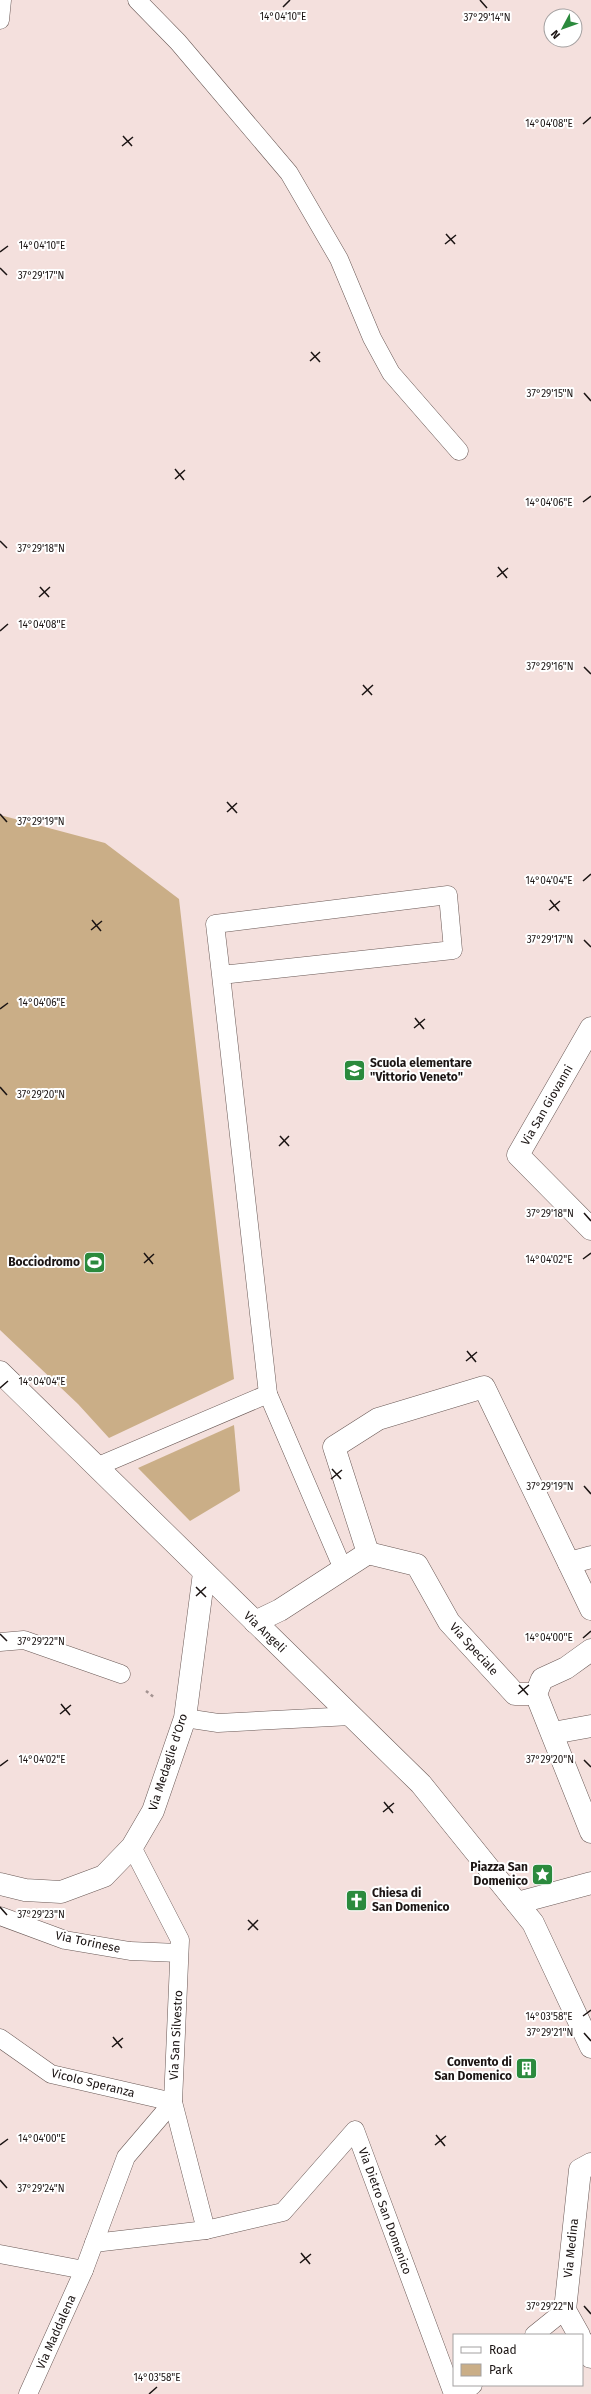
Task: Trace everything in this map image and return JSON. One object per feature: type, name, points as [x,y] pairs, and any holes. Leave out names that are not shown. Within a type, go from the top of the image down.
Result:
[{"type":"street","name":"Via San Giovanni","points":[[591,1028],[518,1155],[591,1229]]},
{"type":"street","name":"Via Angeli","points":[[0,1372],[421,1784],[533,1923],[591,2047]]},
{"type":"street","points":[[255,1622],[280,1610],[368,1553],[334,1447],[378,1419],[484,1388],[591,1609]]},
{"type":"street","name":"Via Speciale","points":[[368,1553],[417,1565],[449,1622],[515,1694],[536,1694]]},
{"type":"street","points":[[569,1563],[591,1557]]},
{"type":"street","name":"Via Medaglie d'Oro","points":[[0,1884],[25,1890],[61,1892],[104,1876],[132,1847],[153,1812],[185,1718],[204,1573]]},
{"type":"street","points":[[591,1650],[566,1668],[542,1679],[536,1694],[553,1733],[591,1832]]},
{"type":"street","points":[[553,1733],[591,1726]]},
{"type":"street","points":[[517,1903],[591,1883]]},
{"type":"street","name":"Via Medina","points":[[565,2310],[580,2170],[591,2164]]},
{"type":"street","points":[[565,2310],[578,2334]]},
{"type":"street","points":[[583,2343],[591,2357]]},
{"type":"lane","points":[[0,20],[2,0]]},
{"type":"lane","points":[[137,0],[178,42],[289,173],[339,259],[372,338],[391,372],[459,450]]},
{"type":"lane","points":[[220,975],[453,950],[448,895],[215,924],[220,975],[268,1394],[343,1569]]},
{"type":"lane","points":[[96,1467],[268,1394]]},
{"type":"lane","points":[[0,1642],[24,1640],[121,1674]]},
{"type":"lane","points":[[185,1718],[218,1723],[351,1716]]},
{"type":"lane","name":"Via San Silvestro","points":[[132,1847],[180,1940],[173,2102],[206,2230]]},
{"type":"lane","name":"Via Torinese","points":[[0,1916],[65,1940],[130,1951],[179,1953]]},
{"type":"lane","name":"Vicolo Speranza","points":[[0,2038],[50,2074],[173,2102]]},
{"type":"lane","name":"Via Maddalena","points":[[28,2394],[84,2270],[126,2157],[173,2102]]},
{"type":"lane","name":"Via Dietro San Domenico","points":[[206,2230],[283,2212],[355,2130],[453,2394]]},
{"type":"lane","points":[[94,2243],[206,2230]]},
{"type":"lane","points":[[0,2254],[84,2270]]},
{"type":"lane","points":[[535,2334],[565,2310]]},
{"type":"lane","points":[[462,2394],[472,2386]]},
{"type":"path","points":[[121,1674],[185,1718]]},
{"type":"green space","points":[[0,815],[105,843],[179,899],[234,1379],[109,1438],[78,1404],[0,1330]]},
{"type":"green space","points":[[234,1425],[240,1491],[190,1521],[138,1468]]},
{"type":"place","name":"Scuola elementare \"Vittorio Veneto\"","points":[[354,1070]]},
{"type":"place","name":"Bocciodromo","points":[[95,1262]]},
{"type":"place","name":"Piazza San Domenico","points":[[543,1874]]},
{"type":"place","name":"Chiesa di San Domenico","points":[[357,1900]]},
{"type":"place","name":"Convento di San Domenico","points":[[527,2069]]}]
